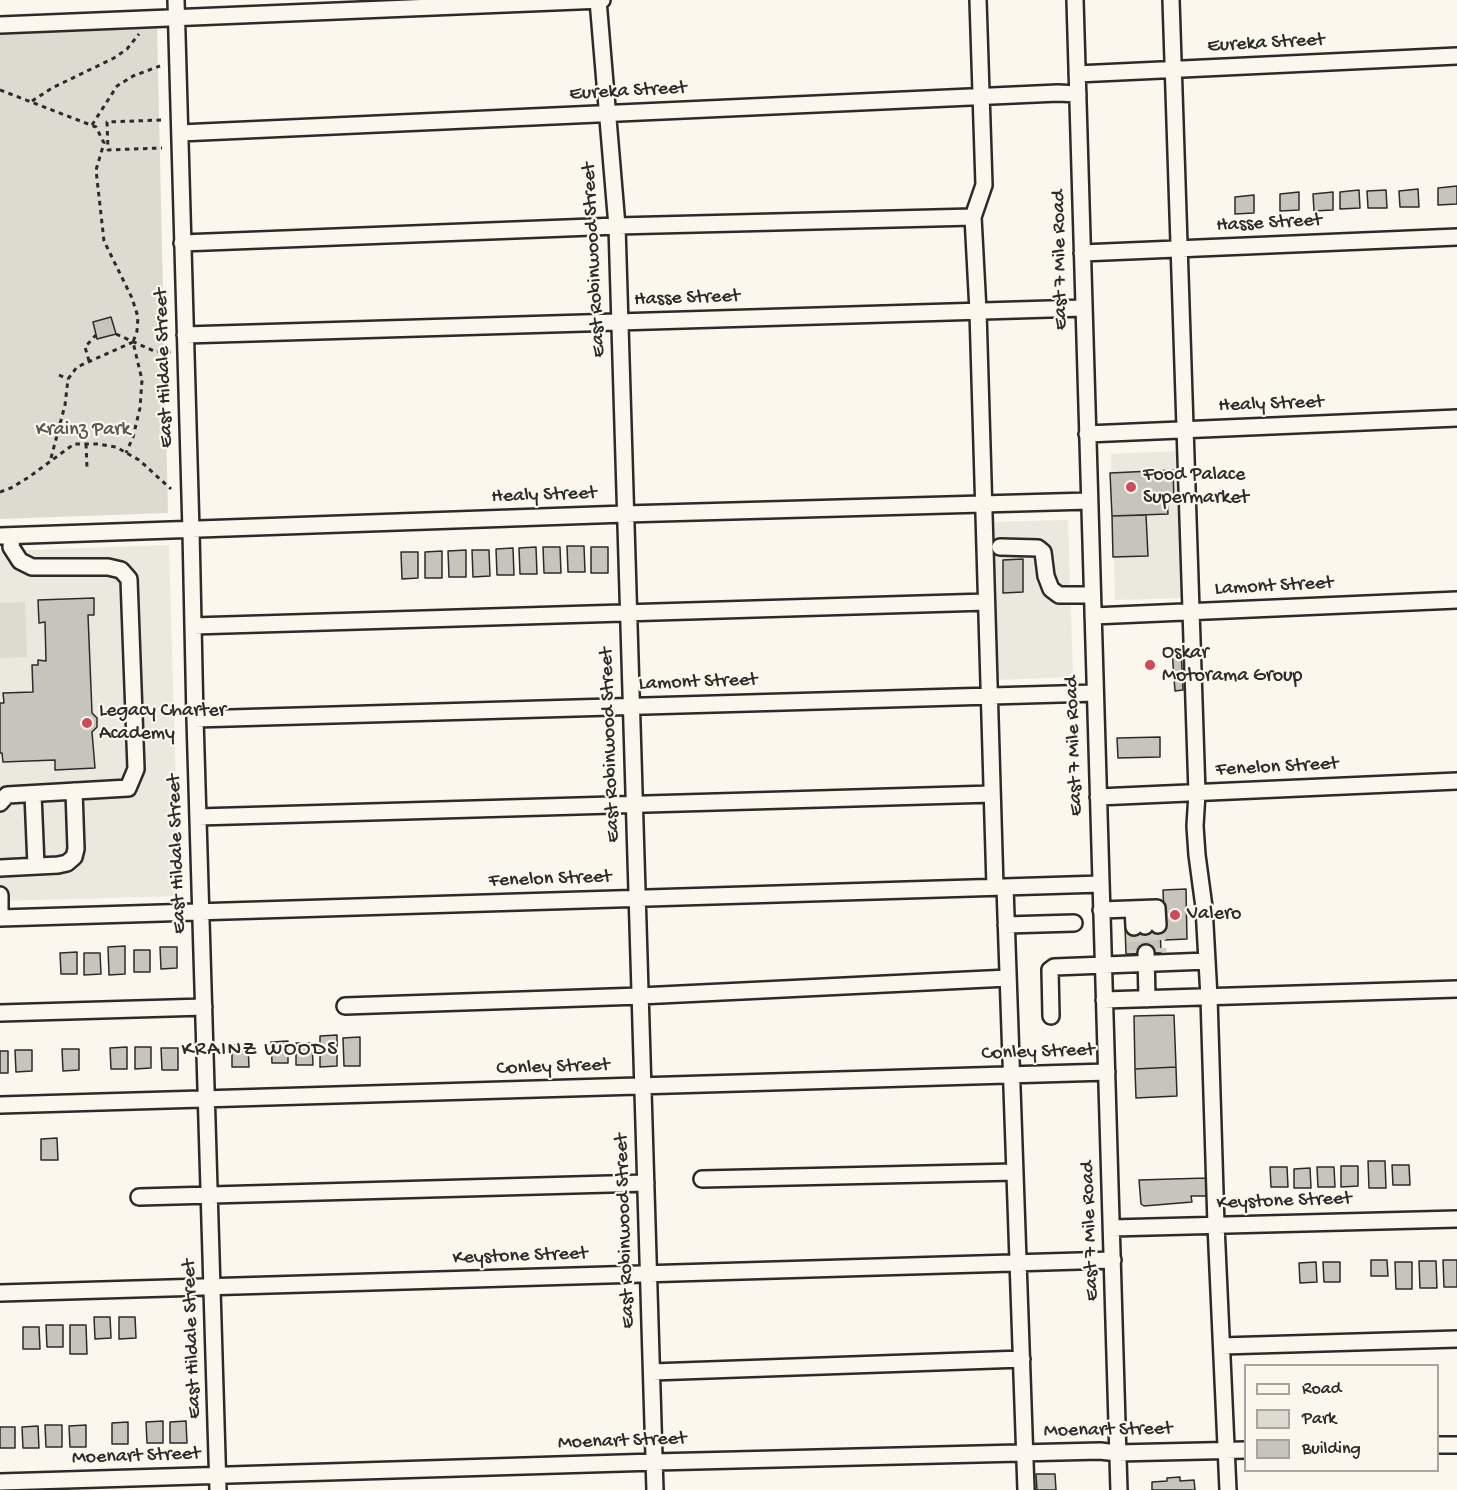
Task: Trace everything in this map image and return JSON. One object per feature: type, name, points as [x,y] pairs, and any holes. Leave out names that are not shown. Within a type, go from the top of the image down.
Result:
[{"type":"street","name":"East Hildale Street","points":[[176,0],[218,1483]]},
{"type":"street","points":[[0,25],[600,0]]},
{"type":"street","name":"East Robinwood Street","points":[[600,0],[617,226],[633,804],[656,1490]]},
{"type":"street","points":[[978,0],[984,185],[973,217],[978,311],[992,794],[1000,887],[1006,926],[1026,1490]]},
{"type":"street","name":"East 7 Mile Road","points":[[1075,0],[1119,1490]]},
{"type":"street","points":[[1171,0],[1197,793],[1197,855],[1204,907],[1209,997],[1228,1490]]},
{"type":"street","name":"Eureka Street","points":[[1077,74],[1457,56]]},
{"type":"street","name":"Eureka Street","points":[[180,133],[1078,94]]},
{"type":"street","points":[[183,243],[617,226],[973,217]]},
{"type":"street","name":"Hasse Street","points":[[1082,253],[1457,237]]},
{"type":"street","name":"Hasse Street","points":[[185,335],[1083,308]]},
{"type":"street","name":"Healy Street","points":[[1087,434],[1457,418]]},
{"type":"street","name":"Healy Street","points":[[6,536],[625,514],[1089,501]]},
{"type":"street","points":[[0,803],[7,795],[128,788],[136,769],[129,579],[121,570],[108,567],[32,567],[20,561],[6,536]]},
{"type":"street","points":[[1000,548],[1038,548],[1043,552],[1046,576],[1051,589],[1059,595],[1092,595]]},
{"type":"street","name":"Lamont Street","points":[[1093,615],[1457,600]]},
{"type":"street","points":[[193,626],[986,602]]},
{"type":"street","name":"Lamont Street","points":[[195,718],[1095,693]]},
{"type":"street","name":"Fenelon Street","points":[[1098,797],[1457,781]]},
{"type":"street","points":[[0,868],[67,863],[74,857],[76,849],[74,791]]},
{"type":"street","points":[[33,794],[36,866]]},
{"type":"street","points":[[198,817],[992,794]]},
{"type":"street","name":"Fenelon Street","points":[[0,918],[1101,884]]},
{"type":"street","points":[[0,894],[0,918]]},
{"type":"street","points":[[1101,910],[1157,908],[1146,926],[1139,909]]},
{"type":"street","points":[[1006,926],[1074,923]]},
{"type":"street","points":[[1051,1016],[1051,968],[1103,965],[1147,958],[1207,961]]},
{"type":"street","points":[[1147,958],[1147,999]]},
{"type":"street","points":[[345,1006],[640,996],[1008,978]]},
{"type":"street","points":[[1104,1000],[1457,989]]},
{"type":"street","points":[[0,1013],[204,1007]]},
{"type":"street","name":"Conley Street","points":[[0,1105],[1107,1072]]},
{"type":"street","points":[[702,1179],[1015,1172]]},
{"type":"street","points":[[139,1197],[646,1183]]},
{"type":"street","name":"Keystone Street","points":[[1112,1228],[1457,1219]]},
{"type":"street","name":"Keystone Street","points":[[0,1293],[1113,1260]]},
{"type":"street","points":[[1222,1346],[1457,1339]]},
{"type":"street","points":[[652,1372],[1022,1359]]},
{"type":"street","points":[[1439,1445],[1457,1445]]},
{"type":"street","name":"Moenart Street","points":[[0,1482],[218,1483],[655,1462],[1100,1451],[1117,1453],[1244,1450]]},
{"type":"path","points":[[32,101],[52,88],[114,58],[127,49],[136,36],[144,31]]},
{"type":"path","points":[[92,125],[117,86],[133,76],[160,66]]},
{"type":"path","points":[[0,90],[96,127],[108,150],[162,148]]},
{"type":"path","points":[[126,453],[133,437],[140,408],[142,380],[133,342],[137,331],[138,316],[132,298],[104,241],[96,170],[106,143],[107,122],[161,120]]},
{"type":"path","points":[[116,334],[154,351],[174,352]]},
{"type":"path","points":[[89,361],[85,347],[96,335]]},
{"type":"path","points":[[51,459],[68,379],[77,367],[133,342]]},
{"type":"path","points":[[59,375],[68,379]]},
{"type":"path","points":[[0,492],[29,477],[74,444],[116,447],[139,460],[171,489]]},
{"type":"path","points":[[86,444],[87,467]]},
{"type":"shaded area","points":[[1180,451],[1184,598],[1115,600],[1111,454]]},
{"type":"shaded area","points":[[1068,520],[1073,677],[995,680],[989,522]]},
{"type":"shaded area","name":"Legacy Charter Academy","points":[[169,545],[179,896],[0,901],[0,551]]},
{"type":"green space","name":"Krainz Park","points":[[157,26],[168,513],[0,519],[0,32]]},
{"type":"green space","points":[[25,602],[27,657],[0,658],[0,603]]},
{"type":"building","points":[[1457,186],[1457,204],[1438,205],[1438,188]]},
{"type":"building","points":[[1418,189],[1419,207],[1400,207],[1399,191]]},
{"type":"building","points":[[1359,190],[1360,208],[1340,209],[1340,192]]},
{"type":"building","points":[[1386,190],[1387,208],[1368,208],[1367,191]]},
{"type":"building","points":[[1299,192],[1299,210],[1280,211],[1280,194]]},
{"type":"building","points":[[1333,192],[1333,210],[1314,211],[1313,194]]},
{"type":"building","points":[[1254,195],[1254,213],[1235,214],[1235,197]]},
{"type":"building","points":[[111,317],[116,334],[97,339],[93,322]]},
{"type":"building","points":[[1173,470],[1174,500],[1167,500],[1168,514],[1112,516],[1110,473]]},
{"type":"building","points":[[1146,515],[1148,556],[1113,557],[1112,516]]},
{"type":"building","points":[[567,546],[584,546],[585,572],[568,572]]},
{"type":"building","points":[[536,547],[537,574],[520,574],[519,548]]},
{"type":"building","points":[[543,547],[560,547],[561,573],[544,573]]},
{"type":"building","points":[[591,547],[608,547],[608,573],[591,573]]},
{"type":"building","points":[[513,548],[514,575],[497,575],[496,549]]},
{"type":"building","points":[[466,550],[466,577],[449,577],[448,551]]},
{"type":"building","points":[[472,550],[489,550],[490,576],[473,577]]},
{"type":"building","points":[[442,551],[442,578],[425,578],[425,552]]},
{"type":"building","points":[[401,552],[418,552],[418,578],[402,579]]},
{"type":"building","points":[[1023,559],[1023,592],[1003,593],[1003,560]]},
{"type":"building","points":[[94,598],[94,615],[88,615],[92,713],[97,718],[97,727],[92,732],[95,768],[55,770],[55,760],[3,762],[2,753],[0,753],[0,703],[4,703],[3,693],[33,692],[32,665],[38,665],[38,660],[46,661],[45,622],[39,623],[38,600]]},
{"type":"building","points":[[1181,649],[1183,690],[1175,691],[1172,650]]},
{"type":"building","points":[[1160,737],[1160,757],[1118,758],[1117,738]]},
{"type":"building","points":[[1186,889],[1187,939],[1165,940],[1163,890]]},
{"type":"building","points":[[1160,925],[1161,952],[1126,954],[1125,927]]},
{"type":"building","points":[[125,946],[125,974],[109,975],[108,947]]},
{"type":"building","points":[[160,947],[177,947],[177,968],[161,969]]},
{"type":"building","points":[[134,950],[150,950],[150,972],[134,972]]},
{"type":"building","points":[[77,952],[77,974],[61,974],[60,953]]},
{"type":"building","points":[[84,953],[100,953],[101,974],[84,975]]},
{"type":"building","points":[[1174,1015],[1176,1067],[1135,1069],[1134,1016]]},
{"type":"building","points":[[337,1035],[337,1066],[320,1067],[320,1036]]},
{"type":"building","points":[[360,1037],[360,1066],[344,1066],[343,1038]]},
{"type":"building","points":[[288,1041],[288,1063],[272,1063],[271,1042]]},
{"type":"building","points":[[296,1043],[312,1043],[313,1065],[296,1065]]},
{"type":"building","points":[[232,1045],[248,1045],[249,1067],[232,1067]]},
{"type":"building","points":[[127,1047],[127,1069],[111,1069],[110,1048]]},
{"type":"building","points":[[135,1047],[151,1047],[151,1068],[135,1069]]},
{"type":"building","points":[[161,1048],[178,1048],[178,1070],[162,1070]]},
{"type":"building","points":[[62,1049],[79,1049],[79,1070],[63,1071]]},
{"type":"building","points":[[15,1050],[32,1050],[32,1071],[16,1072]]},
{"type":"building","points":[[0,1051],[8,1051],[8,1073],[0,1073]]},
{"type":"building","points":[[1176,1067],[1177,1096],[1136,1098],[1135,1069]]},
{"type":"building","points":[[57,1138],[58,1160],[41,1160],[41,1139]]},
{"type":"building","points":[[1368,1161],[1385,1161],[1386,1188],[1369,1188]]},
{"type":"building","points":[[1392,1165],[1409,1165],[1410,1185],[1393,1185]]},
{"type":"building","points":[[1341,1166],[1358,1166],[1358,1186],[1341,1187]]},
{"type":"building","points":[[1270,1167],[1287,1167],[1288,1187],[1271,1187]]},
{"type":"building","points":[[1317,1167],[1334,1167],[1335,1187],[1318,1187]]},
{"type":"building","points":[[1310,1168],[1311,1188],[1294,1188],[1294,1169]]},
{"type":"building","points":[[1206,1178],[1207,1196],[1191,1196],[1192,1202],[1144,1206],[1141,1204],[1139,1180]]},
{"type":"building","points":[[1371,1260],[1387,1260],[1388,1276],[1371,1276]]},
{"type":"building","points":[[1443,1260],[1457,1260],[1457,1287],[1444,1287]]},
{"type":"building","points":[[1419,1261],[1436,1261],[1437,1288],[1420,1288]]},
{"type":"building","points":[[1316,1262],[1317,1282],[1300,1283],[1299,1263]]},
{"type":"building","points":[[1323,1262],[1340,1262],[1340,1282],[1324,1282]]},
{"type":"building","points":[[1395,1262],[1412,1262],[1412,1289],[1396,1289]]},
{"type":"building","points":[[94,1317],[110,1317],[111,1338],[95,1339]]},
{"type":"building","points":[[119,1317],[135,1317],[136,1338],[119,1339]]},
{"type":"building","points":[[46,1325],[63,1325],[63,1347],[47,1347]]},
{"type":"building","points":[[70,1325],[86,1325],[87,1354],[70,1354]]},
{"type":"building","points":[[23,1327],[39,1327],[40,1349],[23,1349]]},
{"type":"building","points":[[163,1421],[163,1443],[147,1443],[146,1422]]},
{"type":"building","points":[[186,1421],[187,1443],[170,1443],[170,1422]]},
{"type":"building","points":[[128,1422],[128,1444],[112,1444],[112,1423]]},
{"type":"building","points":[[45,1425],[62,1425],[62,1447],[46,1447]]},
{"type":"building","points":[[86,1425],[86,1447],[70,1447],[69,1426]]},
{"type":"building","points":[[38,1426],[39,1448],[23,1448],[22,1427]]},
{"type":"building","points":[[0,1427],[15,1427],[15,1448],[0,1448]]},
{"type":"building","points":[[1036,1474],[1055,1474],[1056,1490],[1037,1490]]},
{"type":"building","points":[[1180,1477],[1180,1481],[1194,1480],[1195,1490],[1152,1490],[1152,1482]]},
{"type":"tunnel","points":[[1158,925],[1159,952]]},
{"type":"tunnel","points":[[1145,926],[1146,953]]},
{"type":"tunnel","points":[[1134,927],[1135,953]]},
{"type":"place","name":"Food Palace Supermarket","points":[[1131,487]]},
{"type":"place","name":"Oskar Motorama Group","points":[[1150,665]]},
{"type":"place","name":"Legacy Charter Academy","points":[[87,723]]},
{"type":"place","name":"Valero","points":[[1175,915]]},
{"type":"district","name":"KRAINZ WOODS","points":[[260,1051]]}]
